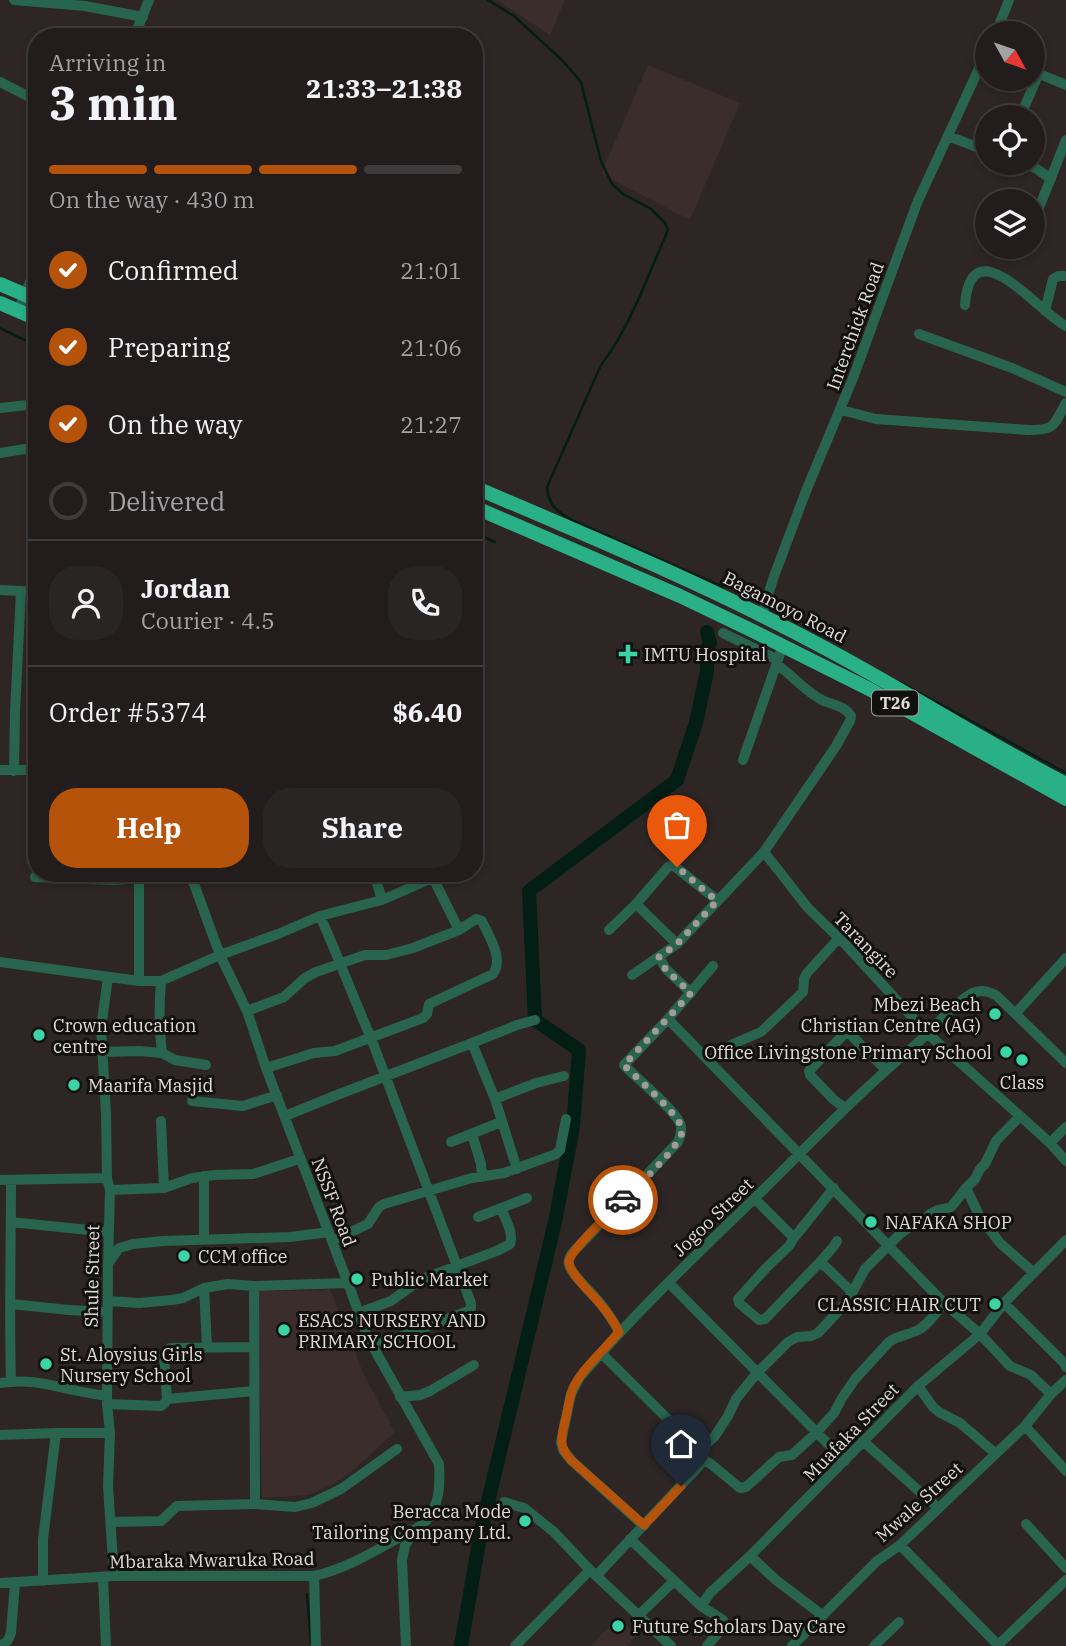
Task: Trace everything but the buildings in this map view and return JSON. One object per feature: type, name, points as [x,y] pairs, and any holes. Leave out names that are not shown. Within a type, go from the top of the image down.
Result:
[{"type":"highway","points":[[0,284],[28,296]]},
{"type":"highway","points":[[0,303],[28,315]]},
{"type":"highway","name":"Bagamoyo Road","points":[[483,491],[601,541],[762,615],[1066,784]]},
{"type":"highway","name":"Bagamoyo Road","points":[[483,511],[705,607],[783,645],[869,689],[1066,799]]},
{"type":"street","points":[[14,0],[85,6],[143,17]]},
{"type":"street","points":[[138,28],[149,0]]},
{"type":"street","points":[[1001,21],[1009,0]]},
{"type":"street","points":[[1045,76],[1066,85]]},
{"type":"street","name":"Interchick Road","points":[[762,615],[806,491],[841,410],[917,203],[975,78]]},
{"type":"street","points":[[0,82],[28,96]]},
{"type":"street","points":[[947,136],[975,146]]},
{"type":"street","points":[[1045,190],[1066,140]]},
{"type":"street","points":[[1045,175],[1051,180]]},
{"type":"street","points":[[965,304],[968,282],[983,271],[1012,282],[1066,326]]},
{"type":"street","points":[[1045,311],[1054,279],[1066,276]]},
{"type":"street","points":[[18,311],[28,300]]},
{"type":"street","points":[[919,334],[1012,368],[1066,392]]},
{"type":"street","points":[[841,410],[876,419],[1046,430],[1054,425],[1066,403]]},
{"type":"street","points":[[0,408],[28,405]]},
{"type":"street","points":[[0,453],[28,448]]},
{"type":"street","points":[[0,590],[28,591]]},
{"type":"street","points":[[14,771],[21,591]]},
{"type":"street","points":[[632,975],[677,944],[764,852],[850,721],[851,716],[847,710],[823,701],[804,689],[777,663],[723,633]]},
{"type":"street","points":[[743,760],[783,645]]},
{"type":"street","points":[[0,770],[28,770]]},
{"type":"street","name":"Tarangire","points":[[764,852],[808,908],[928,1034],[1050,1143],[1066,1161]]},
{"type":"street","points":[[609,930],[668,867],[673,865],[717,901]]},
{"type":"street","points":[[139,981],[144,882]]},
{"type":"street","name":"NSSF Road","points":[[194,882],[220,955],[247,1011],[299,1159],[367,1336],[439,1464],[440,1480],[434,1508],[425,1521],[413,1530]]},
{"type":"street","points":[[377,882],[383,900]]},
{"type":"street","points":[[0,962],[139,981],[161,981],[320,916],[383,900],[424,882]]},
{"type":"street","points":[[436,882],[460,930]]},
{"type":"street","points":[[636,904],[677,944]]},
{"type":"street","points":[[320,916],[341,962],[471,1303],[468,1311],[400,1337],[377,1341],[367,1336]]},
{"type":"street","points":[[247,1011],[284,997],[305,978],[341,962],[365,955],[386,955],[413,948],[460,930],[476,919],[482,921],[498,957],[498,967],[493,974],[429,1004],[427,1014],[423,1018],[335,1051],[314,1053],[266,1068]]},
{"type":"street","points":[[710,1061],[733,1044],[761,1032],[788,1008],[803,992],[807,973],[839,938]]},
{"type":"street","points":[[659,957],[666,970],[691,993]]},
{"type":"street","points":[[1065,962],[1016,1013],[1066,1063]]},
{"type":"street","points":[[619,1332],[600,1303],[572,1272],[569,1262],[579,1246],[678,1142],[682,1129],[678,1120],[624,1065],[713,966]]},
{"type":"street","name":"Shule Street","points":[[106,1646],[111,1522],[107,1400],[110,1189],[107,1178],[101,1028],[108,977]]},
{"type":"street","points":[[161,981],[159,1021],[162,1053]]},
{"type":"street","name":"Jogoo Street","points":[[644,1525],[563,1450],[561,1442],[571,1394],[580,1377],[619,1332],[845,1108],[928,1034],[960,1001],[980,990],[997,996],[1016,1013]]},
{"type":"street","points":[[668,1019],[944,1303],[1010,1366],[1031,1375],[1051,1394]]},
{"type":"street","points":[[285,1116],[535,1020]]},
{"type":"street","points":[[845,1108],[827,1094],[810,1075],[809,1069],[845,1033],[849,1033],[886,1070]]},
{"type":"street","points":[[472,1043],[495,1099],[517,1169]]},
{"type":"street","points":[[103,1052],[162,1053],[174,1060],[206,1065]]},
{"type":"street","points":[[495,1099],[536,1083],[564,1076]]},
{"type":"street","points":[[192,1101],[243,1107],[277,1095]]},
{"type":"street","points":[[515,1646],[630,1539],[699,1466],[706,1444],[716,1436],[736,1399],[757,1373],[788,1342],[797,1337],[818,1333],[847,1302],[865,1269],[888,1245],[915,1223],[923,1221],[938,1210],[951,1207],[975,1179],[996,1141],[1020,1116]]},
{"type":"street","points":[[108,1264],[123,1246],[163,1241],[330,1236],[368,1224],[379,1207],[472,1178],[504,1173],[556,1154],[566,1119]]},
{"type":"street","points":[[161,1121],[164,1188]]},
{"type":"street","points":[[451,1142],[501,1122]]},
{"type":"street","points":[[1050,1143],[1066,1127]]},
{"type":"street","points":[[472,1134],[482,1177]]},
{"type":"street","points":[[110,1189],[164,1188],[204,1176],[253,1174],[299,1159]]},
{"type":"street","points":[[204,1176],[204,1240]]},
{"type":"street","points":[[11,1381],[5,1316],[11,1304],[11,1222],[5,1180],[107,1178]]},
{"type":"street","points":[[834,1188],[789,1246],[737,1300],[757,1319],[763,1320],[819,1263],[836,1241]]},
{"type":"street","points":[[965,1188],[1000,1243],[1034,1273]]},
{"type":"street","points":[[478,1217],[527,1198]]},
{"type":"street","points":[[755,1199],[793,1239]]},
{"type":"street","points":[[358,1313],[391,1301],[420,1280],[510,1244],[511,1234],[501,1208]]},
{"type":"street","points":[[11,1222],[108,1232]]},
{"type":"street","name":"Muafaka Street","points":[[701,1606],[710,1593],[918,1386],[979,1334],[1004,1303],[1066,1240]]},
{"type":"street","points":[[819,1263],[852,1292]]},
{"type":"street","points":[[11,1304],[69,1310],[172,1300],[214,1285],[348,1283]]},
{"type":"street","points":[[669,1283],[845,1461]]},
{"type":"street","points":[[254,1286],[255,1504]]},
{"type":"street","points":[[204,1288],[206,1347]]},
{"type":"street","points":[[601,1353],[702,1456],[743,1489],[779,1457],[792,1455],[816,1433],[835,1413],[855,1379],[889,1342],[918,1331],[944,1303]]},
{"type":"street","points":[[1004,1303],[1066,1367]]},
{"type":"street","points":[[0,1383],[35,1381],[107,1400],[161,1406],[167,1399],[165,1352],[170,1348],[254,1347]]},
{"type":"street","points":[[400,1397],[430,1391],[474,1365]]},
{"type":"street","name":"Mwale Street","points":[[792,1646],[877,1561],[900,1545],[1025,1426],[1066,1380]]},
{"type":"street","points":[[918,1386],[933,1407],[960,1423],[995,1453]]},
{"type":"street","points":[[167,1399],[254,1391]]},
{"type":"street","points":[[1025,1426],[1066,1471]]},
{"type":"street","points":[[43,1581],[43,1539],[56,1433]]},
{"type":"street","points":[[0,1435],[110,1433]]},
{"type":"street","points":[[863,1441],[938,1508]]},
{"type":"street","points":[[111,1522],[161,1521],[177,1506],[255,1504],[295,1507],[312,1503],[341,1489],[397,1449]]},
{"type":"street","points":[[504,1502],[524,1508],[554,1532],[671,1646]]},
{"type":"street","points":[[1026,1524],[1066,1568]]},
{"type":"street","points":[[406,1646],[402,1560],[413,1530]]},
{"type":"street","name":"Mbaraka Mwaruka Road","points":[[0,1583],[108,1576],[314,1576],[354,1562],[413,1530]]},
{"type":"street","points":[[630,1539],[701,1606],[723,1620],[724,1626],[707,1646]]},
{"type":"street","points":[[900,1545],[998,1646],[1066,1580]]},
{"type":"street","points":[[750,1556],[822,1615]]},
{"type":"street","points":[[314,1576],[316,1646]]},
{"type":"street","points":[[639,1615],[674,1581]]},
{"type":"street","points":[[0,1646],[9,1640],[11,1633],[15,1583]]},
{"type":"street","points":[[874,1646],[899,1622]]},
{"type":"shaded area","points":[[497,0],[565,0],[550,35]]},
{"type":"shaded area","points":[[648,65],[740,103],[690,220],[601,174]]},
{"type":"shaded area","points":[[330,1289],[364,1375],[395,1432],[351,1472],[332,1485],[308,1495],[262,1498],[258,1291]]},
{"type":"shaded area","name":"Future Scholars Day Care","points":[[618,1617],[637,1635],[627,1646],[591,1646]]},
{"type":"waterway","points":[[488,0],[514,16],[563,61],[581,82],[601,161],[612,184],[623,194],[651,209],[668,230],[630,317],[601,365],[547,487],[549,499],[558,511],[572,520],[723,587]]},
{"type":"waterway","points":[[0,328],[28,342]]},
{"type":"waterway","points":[[483,537],[495,542]]},
{"type":"waterway","points":[[461,1646],[481,1531],[555,1222],[573,1127],[579,1050],[535,1020],[529,891],[677,780],[696,723],[707,671],[707,649],[710,643],[707,632]]},
{"type":"waterway","points":[[900,682],[1066,773]]},
{"type":"waterway","points":[[307,1594],[311,1643]]},
{"type":"way so far","points":[[623,1200],[678,1142],[682,1129],[663,1102],[624,1065],[691,993],[666,970],[659,957],[677,944],[717,901],[677,867]]},
{"type":"place","name":"IMTU Hospital","points":[[628,654]]},
{"type":"place","name":"Mbezi Beach Christian Centre (AG)","points":[[995,1014]]},
{"type":"place","name":"Crown education centre","points":[[39,1035]]},
{"type":"place","name":"Office Livingstone Primary School","points":[[1006,1052]]},
{"type":"place","name":"Class","points":[[1022,1060]]},
{"type":"place","name":"Maarifa Masjid","points":[[74,1085]]},
{"type":"place","name":"NAFAKA SHOP","points":[[871,1222]]},
{"type":"place","name":"CCM office","points":[[184,1256]]},
{"type":"place","name":"Public Market","points":[[357,1279]]},
{"type":"place","name":"CLASSIC HAIR CUT","points":[[995,1304]]},
{"type":"place","name":"ESACS NURSERY AND PRIMARY SCHOOL","points":[[284,1330]]},
{"type":"place","name":"St. Aloysius Girls Nursery School","points":[[46,1364]]},
{"type":"place","name":"Beracca Mode Tailoring Company Ltd.","points":[[525,1521]]},
{"type":"place","name":"Future Scholars Day Care","points":[[618,1626]]},
{"type":"route","points":[[623,1200],[569,1259],[572,1272],[600,1303],[619,1332],[575,1386],[561,1442],[563,1450],[572,1461],[644,1525],[681,1486]]}]
